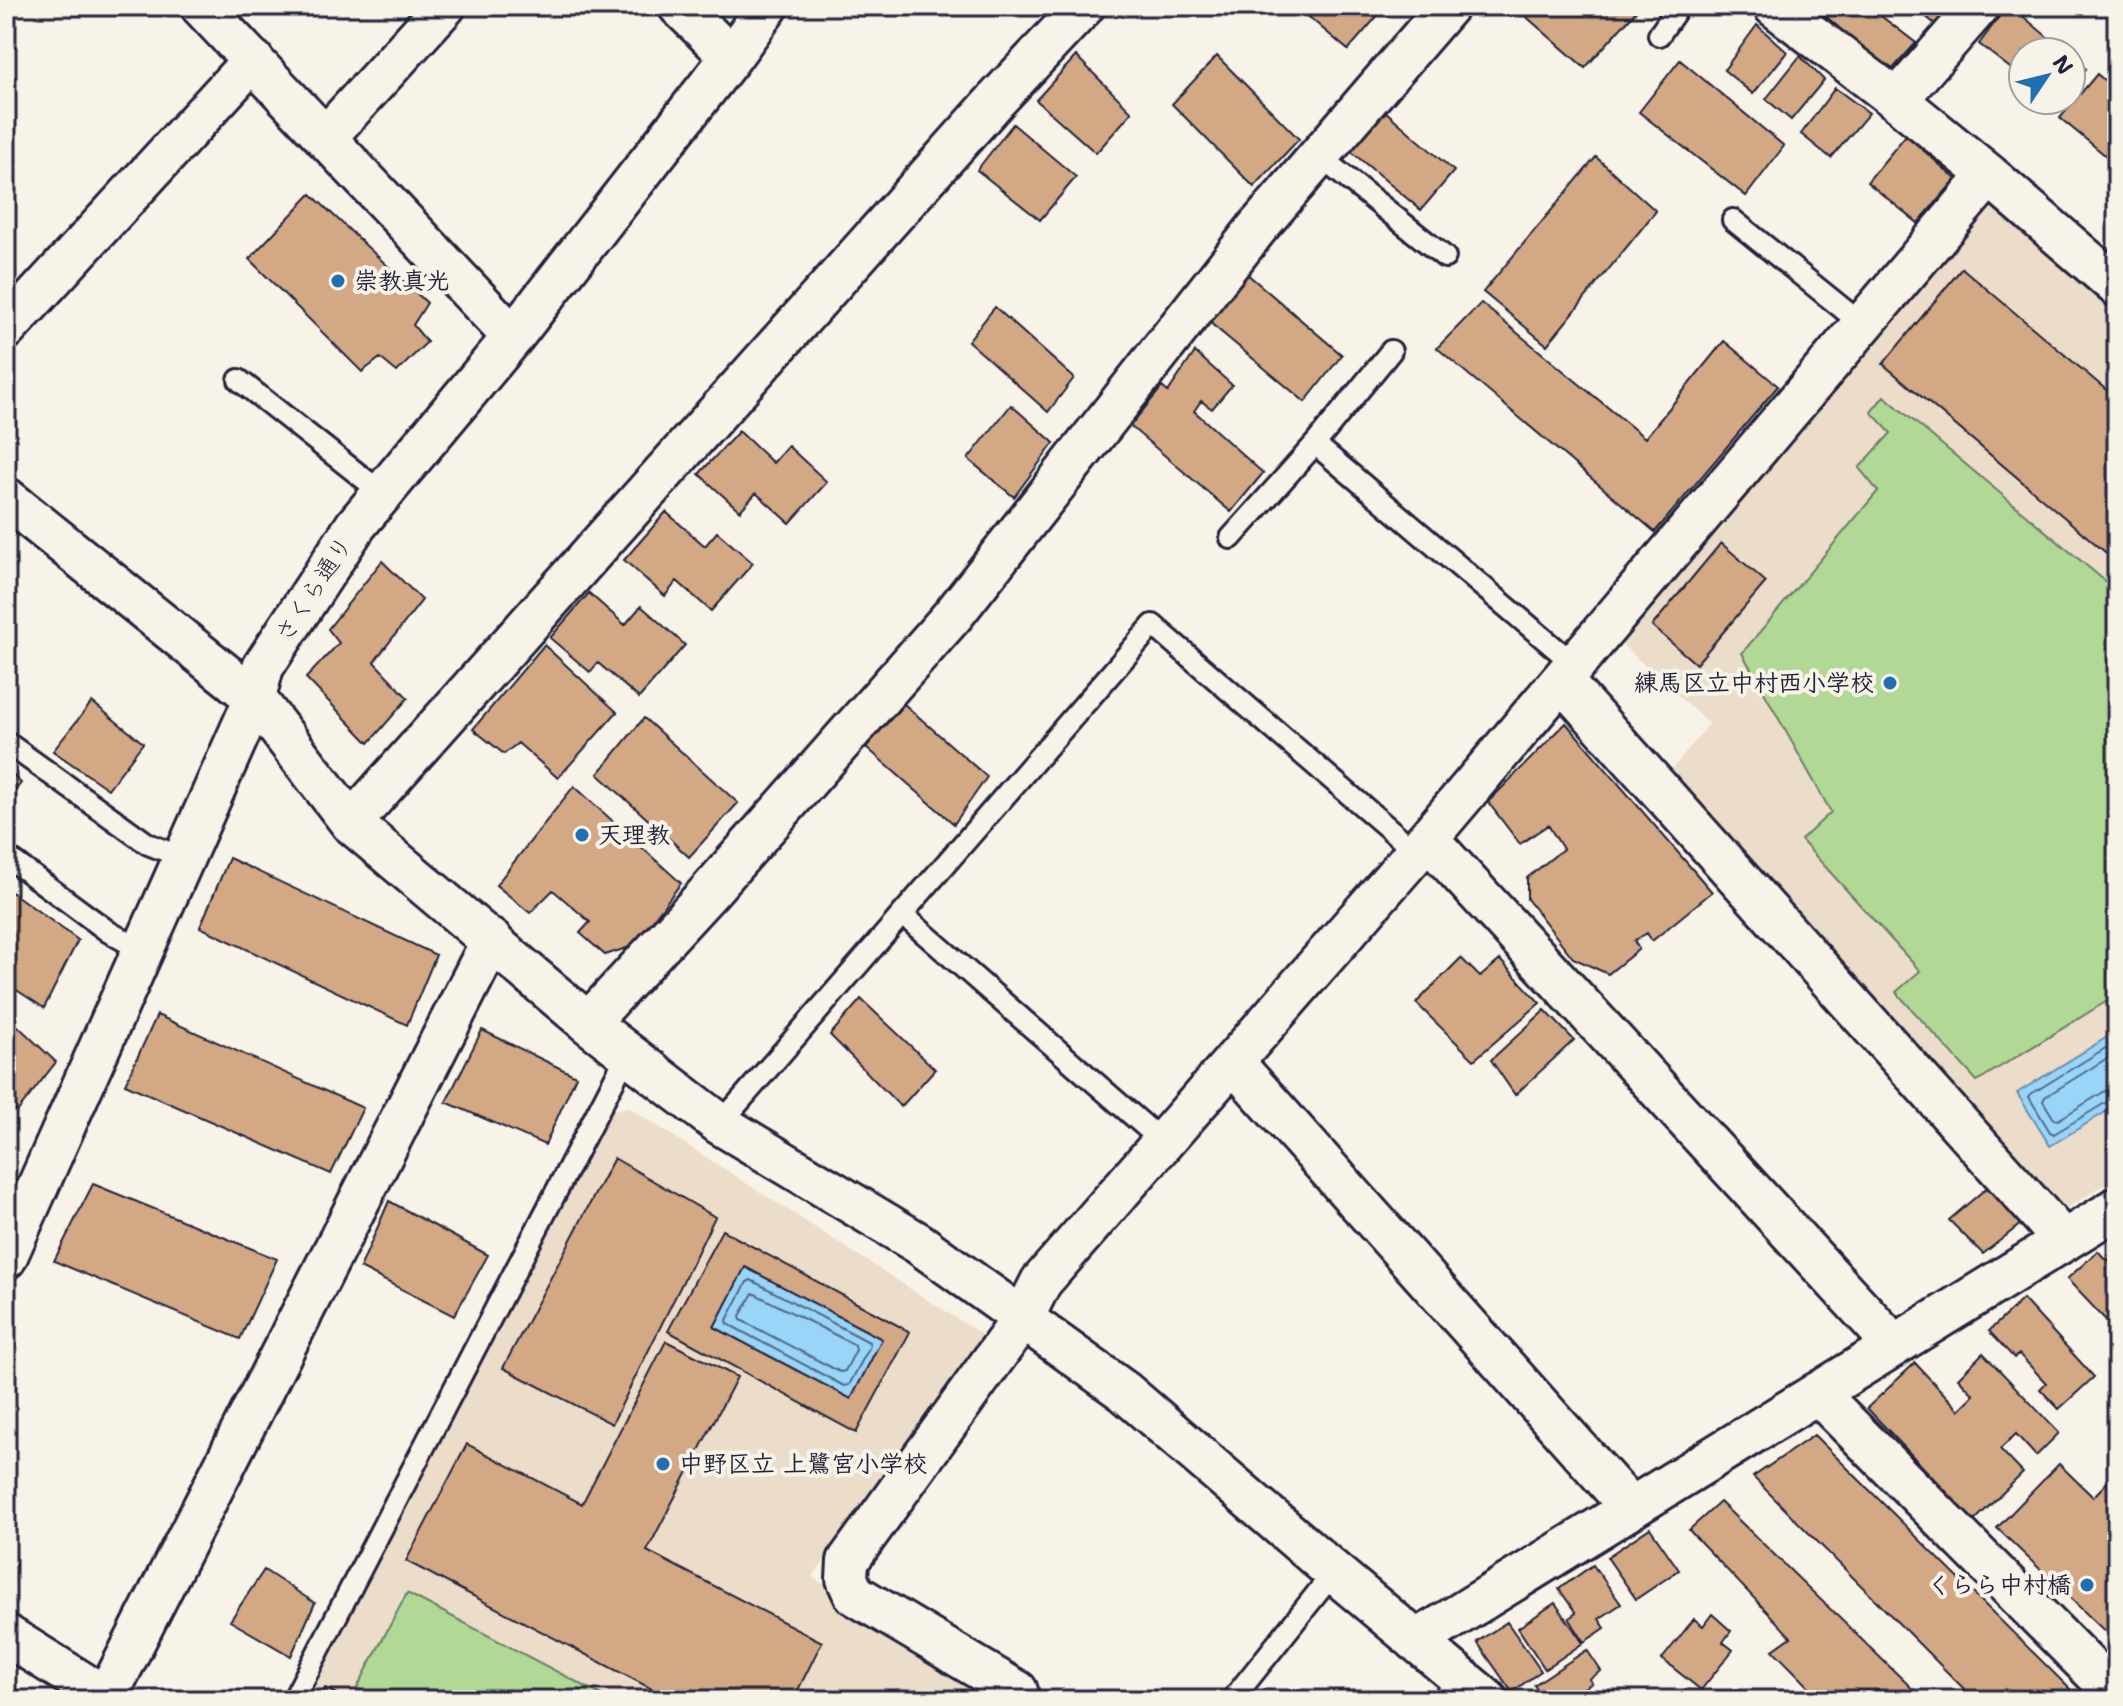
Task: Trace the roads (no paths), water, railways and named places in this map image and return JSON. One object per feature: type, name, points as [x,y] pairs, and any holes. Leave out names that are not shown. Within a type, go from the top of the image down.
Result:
[{"type":"street","points":[[201,6],[513,337]]},
{"type":"street","points":[[325,138],[445,6]]},
{"type":"street","points":[[679,6],[731,57]]},
{"type":"street","name":"さくら通り","points":[[6,1258],[255,698],[263,667],[356,525],[513,337],[768,6]]},
{"type":"street","points":[[351,823],[965,134],[1084,6]]},
{"type":"street","points":[[588,1023],[708,893],[954,614],[1257,228],[1448,6]]},
{"type":"street","points":[[1774,6],[1897,100],[2116,284]]},
{"type":"street","points":[[1897,100],[1979,6]]},
{"type":"street","points":[[6,329],[253,60]]},
{"type":"street","points":[[1011,1700],[1017,1691],[854,1594],[847,1579],[848,1561],[1023,1318],[1041,1282],[1422,846],[1989,175]]},
{"type":"street","points":[[9,507],[255,698],[351,823],[588,1023],[720,1124],[918,1243],[1125,1392],[1416,1641],[1463,1693]]},
{"type":"street","points":[[1569,673],[2064,1241]]},
{"type":"street","points":[[1422,846],[1894,1345]]},
{"type":"street","points":[[6,1635],[108,1699],[492,940]]},
{"type":"street","points":[[1233,1062],[1631,1508]]},
{"type":"street","points":[[1416,1641],[2117,1208]]},
{"type":"street","points":[[1817,1393],[2096,1674],[2117,1689]]},
{"type":"lane","points":[[1659,35],[1679,6]]},
{"type":"lane","points":[[1319,156],[1445,257]]},
{"type":"lane","points":[[1733,220],[1863,325]]},
{"type":"lane","points":[[1231,538],[1315,444],[1391,351]]},
{"type":"lane","points":[[239,380],[382,493]]},
{"type":"lane","points":[[1315,444],[1569,673]]},
{"type":"lane","points":[[720,1124],[1153,625],[1422,846]]},
{"type":"lane","points":[[6,742],[148,844],[184,858]]},
{"type":"lane","points":[[6,856],[109,932],[143,951]]},
{"type":"lane","points":[[902,914],[1163,1142]]},
{"type":"lane","points":[[293,1700],[628,1053]]},
{"type":"lane","points":[[1232,1700],[1334,1572]]},
{"type":"water","points":[[2117,1031],[2117,1105],[2050,1146],[2017,1093]]},
{"type":"water","points":[[745,1267],[882,1339],[851,1399],[714,1327]]},
{"type":"place","name":"崇教真光","points":[[338,281]]},
{"type":"place","name":"練馬区立中村西小学校","points":[[1890,683]]},
{"type":"place","name":"天理教","points":[[582,835]]},
{"type":"place","name":"中野区立 上鷺宮小学校","points":[[663,1464]]},
{"type":"place","name":"くらら中村橋","points":[[2087,1585]]}]
